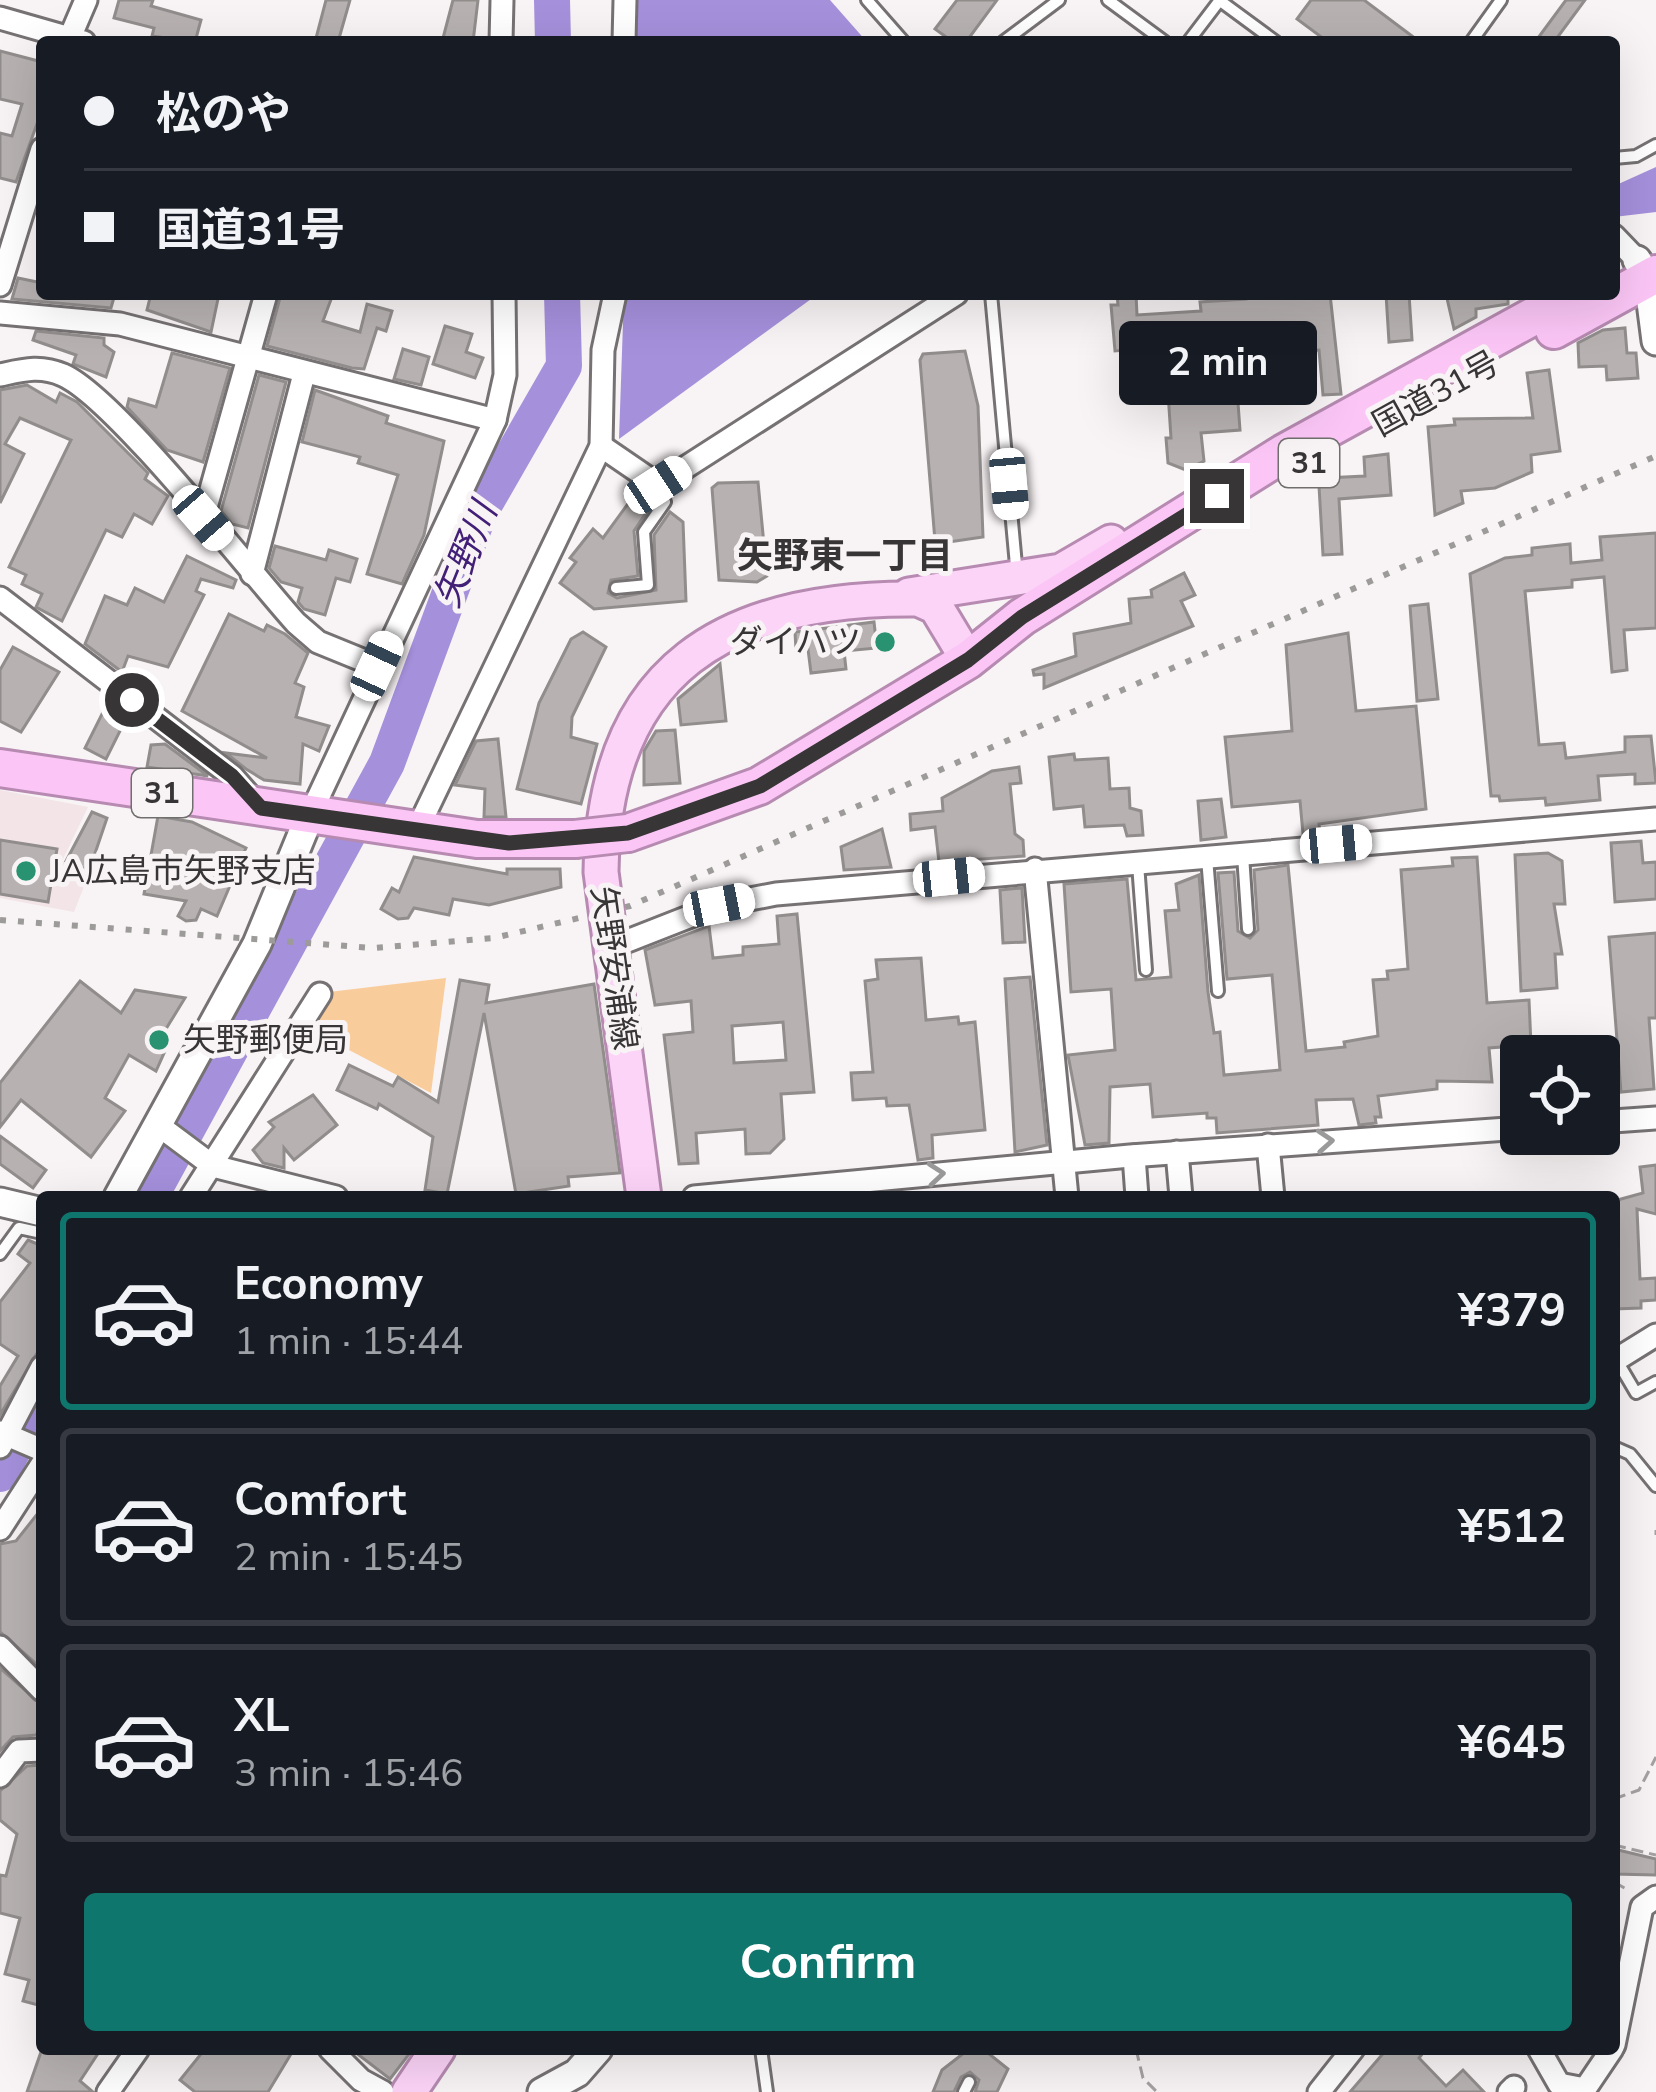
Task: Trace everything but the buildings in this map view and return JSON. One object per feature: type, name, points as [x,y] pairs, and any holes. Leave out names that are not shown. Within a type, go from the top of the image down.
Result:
[{"type":"highway","name":"国道31号","points":[[0,768],[509,843],[628,833],[760,786],[968,660],[1022,617],[1285,453],[1563,300]]},
{"type":"highway","name":"国道31号","points":[[968,660],[1029,635],[1575,300]]},
{"type":"main road","points":[[883,598],[1061,571],[1178,504],[1285,453]]},
{"type":"main road","name":"矢野安浦線","points":[[643,1191],[601,872],[602,818],[628,730],[682,663],[718,637],[794,607],[918,599],[936,607],[968,660]]},
{"type":"main road","points":[[409,2092],[434,2055]]},
{"type":"street","points":[[75,36],[86,0]]},
{"type":"street","points":[[502,0],[502,36]]},
{"type":"street","points":[[624,36],[625,0]]},
{"type":"street","points":[[0,18],[58,36]]},
{"type":"street","points":[[0,285],[36,168]]},
{"type":"street","points":[[1637,262],[1656,340]]},
{"type":"street","points":[[203,518],[264,300]]},
{"type":"street","points":[[121,1191],[257,944],[317,816],[377,666],[495,420],[505,375],[504,300]]},
{"type":"street","points":[[408,830],[601,446],[603,350],[614,300]]},
{"type":"street","points":[[601,446],[658,485],[947,300]]},
{"type":"street","points":[[0,313],[120,324],[495,420]]},
{"type":"street","points":[[0,375],[41,367],[69,377],[122,426],[318,642],[377,666]]},
{"type":"street","points":[[253,574],[304,374]]},
{"type":"street","points":[[0,598],[232,776],[261,808]]},
{"type":"street","points":[[612,946],[719,905],[776,894],[1656,818]]},
{"type":"street","points":[[1036,869],[1066,1191]]},
{"type":"street","points":[[195,1191],[320,994]]},
{"type":"street","points":[[1620,1121],[1656,1118]]},
{"type":"street","points":[[158,1125],[213,1166],[312,1191]]},
{"type":"street","points":[[816,1191],[1064,1162],[1500,1129]]},
{"type":"street","points":[[1268,1145],[1272,1191]]},
{"type":"street","points":[[1177,1152],[1180,1191]]},
{"type":"street","points":[[1134,1156],[1137,1191]]},
{"type":"street","points":[[0,1202],[36,1211]]},
{"type":"street","points":[[1620,1357],[1656,1334]]},
{"type":"street","points":[[36,1379],[5,1438],[36,1452]]},
{"type":"street","points":[[0,1529],[36,1463]]},
{"type":"street","points":[[0,1647],[36,1684]]},
{"type":"street","points":[[0,1776],[19,1751],[36,1750]]},
{"type":"street","points":[[1620,2013],[1642,1907],[1656,1897]]},
{"type":"street","points":[[108,2092],[134,2055]]},
{"type":"street","points":[[336,2055],[362,2080],[383,2092]]},
{"type":"street","points":[[542,2092],[577,2073],[593,2055]]},
{"type":"street","points":[[1319,2092],[1348,2055]]},
{"type":"street","points":[[1542,2055],[1559,2084],[1585,2089],[1594,2085],[1609,2055]]},
{"type":"lane","points":[[867,0],[899,36]]},
{"type":"lane","points":[[1011,36],[1059,0]]},
{"type":"lane","points":[[1108,0],[1157,36]]},
{"type":"lane","points":[[1192,36],[1219,0],[1268,36]]},
{"type":"lane","points":[[1475,36],[1502,0]]},
{"type":"lane","points":[[1620,158],[1636,157],[1656,145]]},
{"type":"lane","points":[[992,300],[1017,579]]},
{"type":"lane","points":[[616,588],[648,585],[644,532],[665,502],[658,485]]},
{"type":"lane","points":[[1242,852],[1248,929]]},
{"type":"lane","points":[[1207,855],[1218,991]]},
{"type":"lane","points":[[1138,861],[1146,970]]},
{"type":"lane","points":[[0,1254],[19,1228],[36,1232]]},
{"type":"lane","points":[[1620,1368],[1636,1393],[1656,1382]]},
{"type":"lane","points":[[1620,1450],[1651,1471],[1656,1486]]},
{"type":"lane","points":[[761,2055],[767,2092]]},
{"type":"path","points":[[1620,1797],[1639,1790],[1656,1757]]},
{"type":"path","points":[[1620,1846],[1656,1855]]},
{"type":"path","points":[[1137,2055],[1143,2078],[1156,2092]]},
{"type":"shaded area","points":[[632,0],[830,0],[862,36],[631,36]]},
{"type":"shaded area","points":[[1656,167],[1656,212],[1620,216],[1620,183]]},
{"type":"shaded area","points":[[624,300],[810,300],[619,439]]},
{"type":"shaded area","points":[[0,790],[88,807],[62,861],[88,876],[74,912],[0,898]]},
{"type":"shaded area","points":[[446,978],[431,1093],[307,1028],[329,992]]},
{"type":"waterway","name":"矢野川","points":[[552,0],[553,36]]},
{"type":"waterway","name":"矢野川","points":[[153,1191],[387,763],[479,514],[564,366],[562,300]]},
{"type":"waterway","name":"矢野川","points":[[0,1474],[36,1408]]},
{"type":"railway","points":[[0,920],[373,948],[494,938],[630,906],[1656,456]]},
{"type":"place","name":"ダイハツ","points":[[885,642]]},
{"type":"place","name":"JA広島市矢野支店","points":[[26,871]]},
{"type":"place","name":"矢野郵便局","points":[[159,1040]]},
{"type":"district","name":"矢野東一丁目","points":[[845,556]]},
{"type":"route","points":[[132,700],[232,776],[261,808],[509,843],[628,833],[760,786],[968,660],[1022,617],[1217,496]]}]
